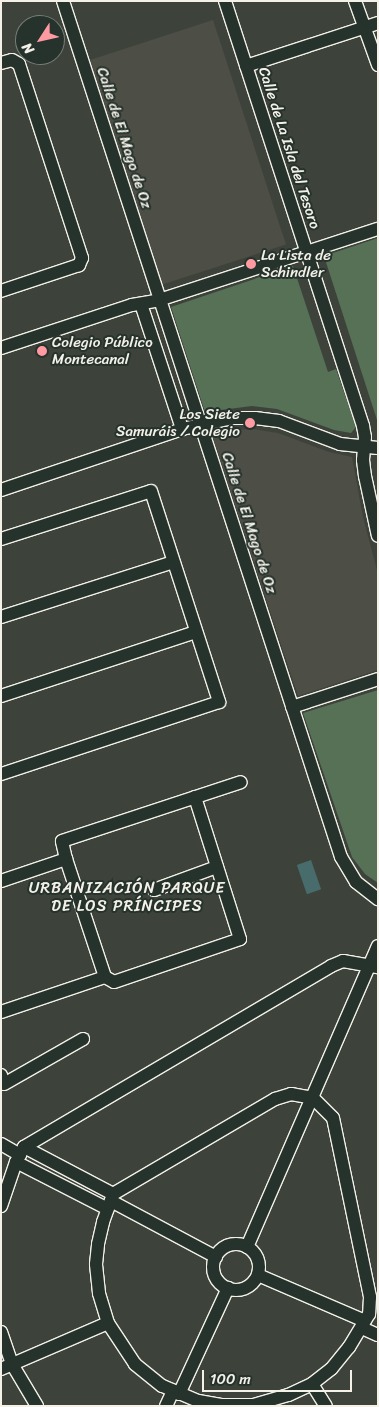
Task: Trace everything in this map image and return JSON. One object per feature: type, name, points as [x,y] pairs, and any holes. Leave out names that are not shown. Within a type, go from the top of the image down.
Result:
[{"type":"street","name":"Calle de El Mago de Oz","points":[[63,1],[341,857],[356,882],[378,899]]},
{"type":"street","name":"Calle de La Isla del Tesoro","points":[[225,1],[371,447],[365,476],[378,536]]},
{"type":"street","points":[[355,1],[378,65]]},
{"type":"street","points":[[246,66],[378,23]]},
{"type":"street","points":[[1,63],[12,60],[19,64],[82,258],[79,265],[1,291]]},
{"type":"street","points":[[1,348],[128,306],[159,300],[378,229]]},
{"type":"street","points":[[141,304],[182,429]]},
{"type":"street","points":[[1,490],[182,429],[232,418],[271,420],[340,444],[371,447]]},
{"type":"street","points":[[1,539],[150,491],[219,702],[1,774]]},
{"type":"street","points":[[1,617],[173,562]]},
{"type":"street","points":[[1,696],[196,632]]},
{"type":"street","points":[[292,707],[378,679]]},
{"type":"street","points":[[195,796],[240,938],[114,982],[105,977],[66,860],[62,840],[195,796],[241,782]]},
{"type":"street","points":[[1,881],[66,860]]},
{"type":"street","points":[[154,890],[217,867]]},
{"type":"street","points":[[247,1247],[312,1098],[374,965],[378,946]]},
{"type":"street","points":[[1,1206],[20,1155],[331,966],[343,961],[374,965]]},
{"type":"street","points":[[1,1012],[105,977]]},
{"type":"street","points":[[1,1075],[4,1084],[83,1039]]},
{"type":"street","points":[[291,1094],[312,1098],[333,1118],[336,1129],[370,1297],[368,1320],[331,1369],[312,1384],[288,1395],[253,1405],[221,1405],[180,1397],[162,1386],[135,1364],[108,1324],[99,1293],[96,1264],[98,1244],[111,1201],[275,1099],[291,1094]]},
{"type":"street","points":[[1,1144],[216,1257]]},
{"type":"street","points":[[233,1245],[247,1247],[256,1256],[258,1275],[254,1282],[242,1289],[228,1288],[222,1284],[214,1272],[216,1257],[220,1251],[233,1245]]},
{"type":"street","points":[[258,1275],[368,1320],[378,1335]]},
{"type":"street","points":[[166,1406],[180,1397],[228,1288]]},
{"type":"street","points":[[7,1367],[108,1324]]},
{"type":"street","points":[[1,1332],[7,1367],[37,1406]]},
{"type":"street","points":[[312,1384],[326,1406]]},
{"type":"shaded area","points":[[213,20],[286,244],[162,285],[89,60]]},
{"type":"shaded area","points":[[252,429],[278,433],[329,452],[352,457],[363,517],[378,574],[378,670],[298,696],[212,435],[233,430]]},
{"type":"green space","points":[[378,238],[378,423],[324,256]]},
{"type":"green space","points":[[293,266],[328,372],[336,369],[356,427],[351,433],[334,430],[277,409],[252,406],[205,412],[171,307]]},
{"type":"green space","points":[[378,690],[378,883],[365,874],[352,857],[303,713]]},
{"type":"water","points":[[311,860],[321,889],[307,894],[297,865]]},
{"type":"place","name":"La Lista de Schindler","points":[[251,264]]},
{"type":"place","name":"Colegio Público Montecanal","points":[[42,351]]},
{"type":"place","name":"Los Siete Samuráis / Colegio","points":[[250,423]]},
{"type":"district","name":"URBANIZACIÓN PARQUE DE LOS PRÍNCIPES","points":[[127,897]]}]
